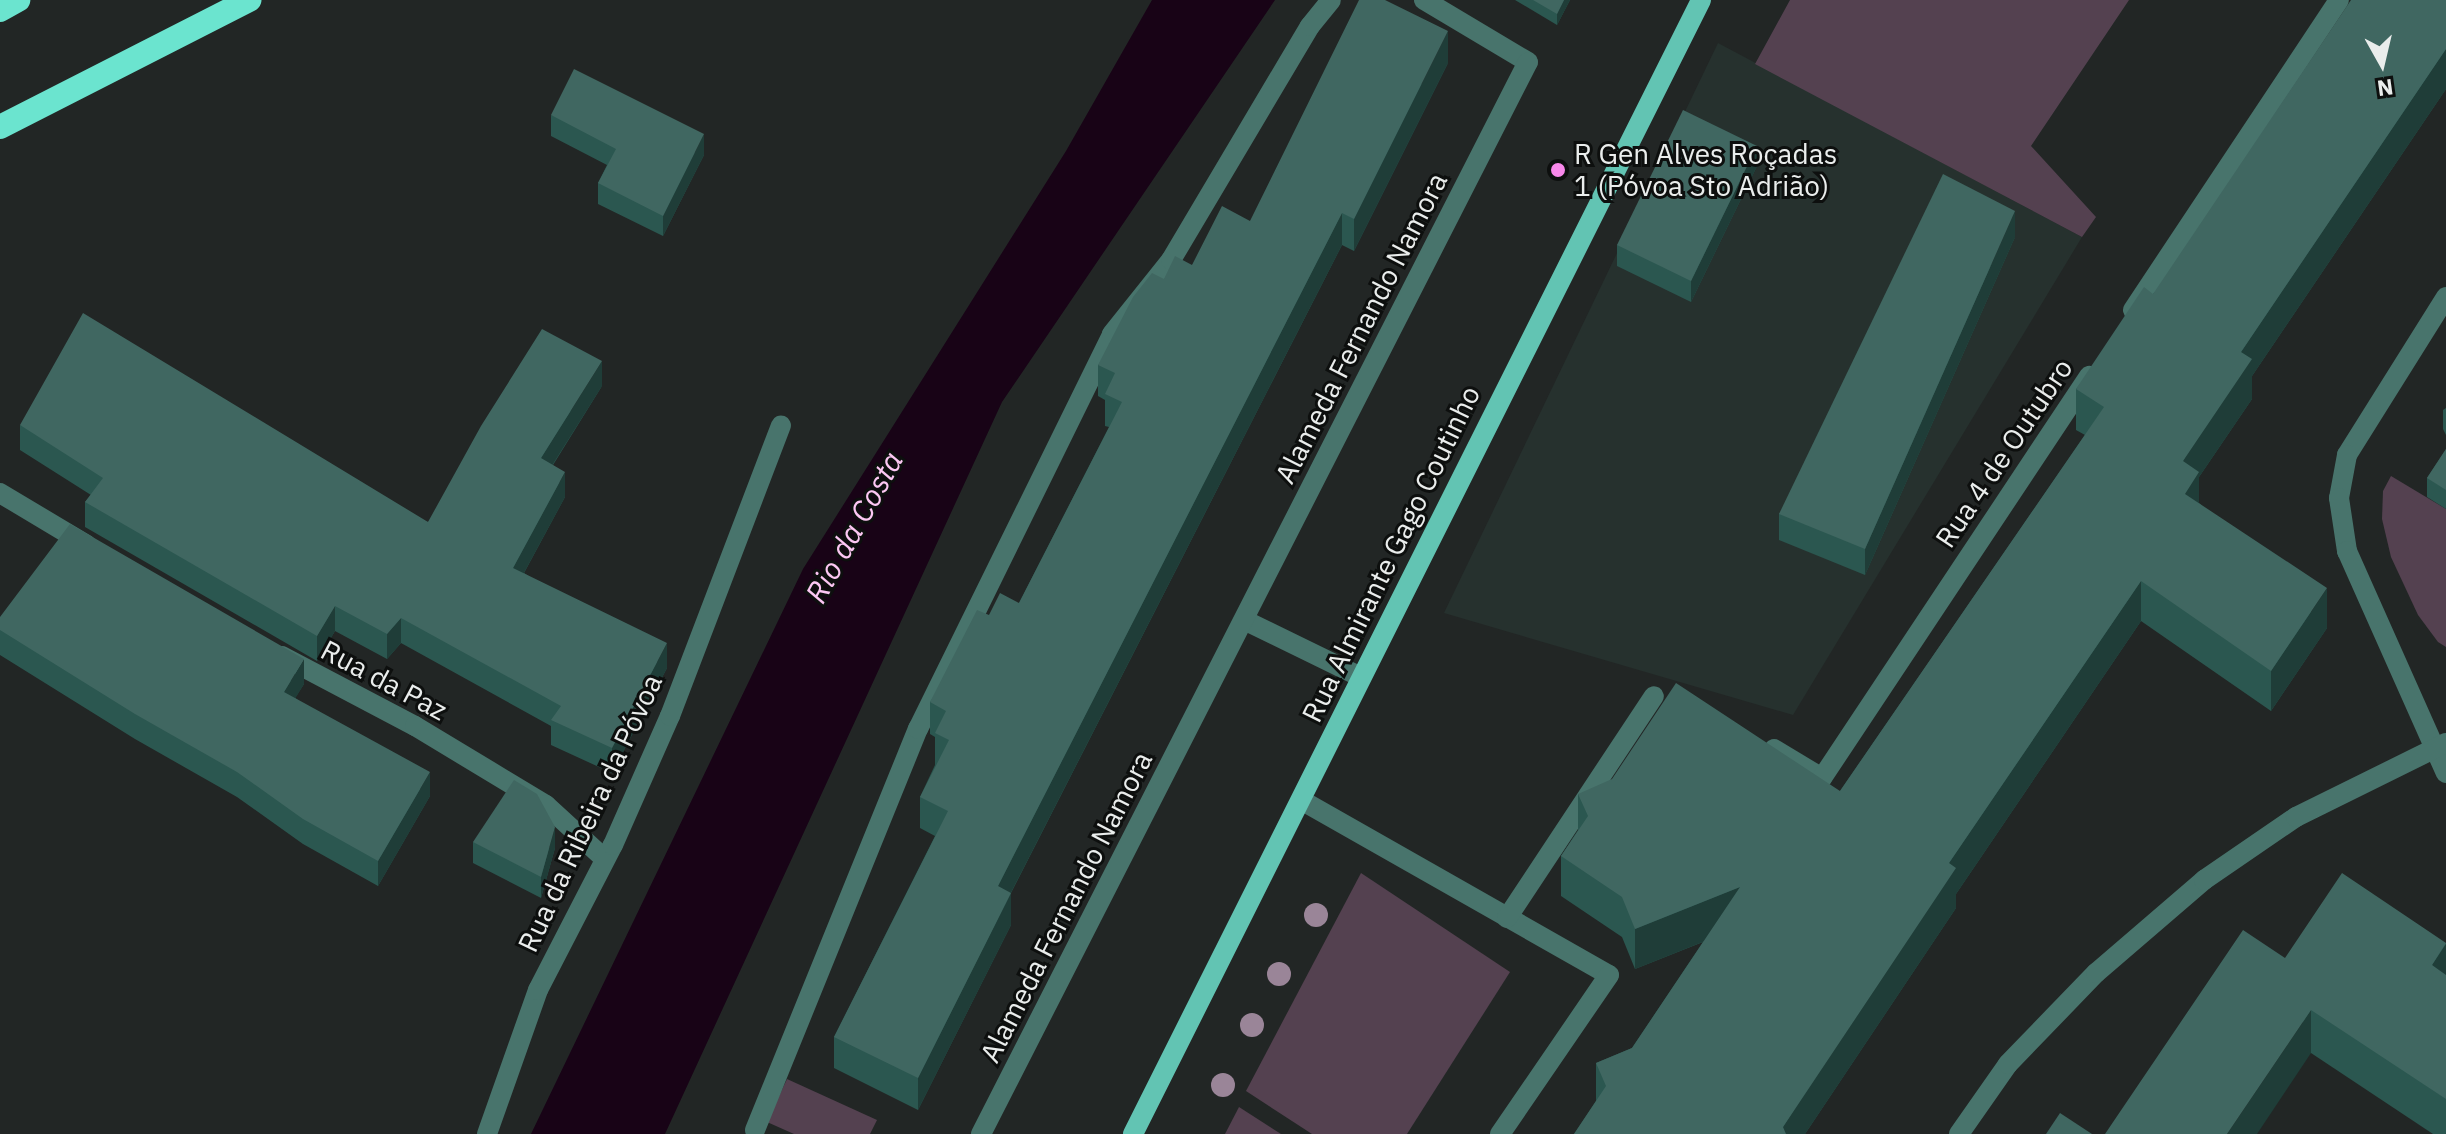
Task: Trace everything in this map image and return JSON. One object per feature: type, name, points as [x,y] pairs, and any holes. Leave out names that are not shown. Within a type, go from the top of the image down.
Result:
[{"type":"highway","points":[[0,10],[18,0]]},
{"type":"highway","points":[[0,127],[249,0]]},
{"type":"main road","name":"Rua Almirante Gago Coutinho","points":[[1133,1134],[1701,0]]},
{"type":"street","points":[[755,1130],[918,729],[1112,334],[1171,260],[1310,26],[1331,0]]},
{"type":"street","name":"Alameda Fernando Namora","points":[[981,1134],[1528,62],[1424,0]]},
{"type":"street","points":[[2125,322],[2339,0]]},
{"type":"street","points":[[2446,297],[2347,455],[2339,498],[2347,551],[2440,745],[2446,773]]},
{"type":"street","name":"Rua 4 de Outubro","points":[[1757,739],[1822,778],[2099,361]]},
{"type":"street","name":"Rua da Ribeira da Póvoa","points":[[487,1134],[538,990],[605,859],[670,716],[781,426]]},
{"type":"street","points":[[0,493],[99,551]]},
{"type":"street","points":[[1244,620],[1361,677]]},
{"type":"street","name":"Rua da Paz","points":[[261,644],[415,726],[546,805],[605,859]]},
{"type":"street","points":[[1507,918],[1654,696],[1679,698]]},
{"type":"street","points":[[1959,1134],[2008,1064],[2096,973],[2204,880],[2296,817],[2440,745]]},
{"type":"street","points":[[1301,800],[1609,975],[1500,1134]]},
{"type":"shaded area","points":[[1790,0],[2129,0],[2031,146],[2096,217],[2082,237],[1755,64]]},
{"type":"shaded area","points":[[1718,43],[2082,237],[1793,715],[1444,613]]},
{"type":"shaded area","points":[[2391,476],[2446,509],[2446,647],[2438,642],[2418,615],[2391,557],[2382,519],[2383,491]]},
{"type":"shaded area","points":[[1361,873],[1510,972],[1407,1134],[1312,1134],[1246,1091]]},
{"type":"shaded area","points":[[787,1079],[877,1120],[870,1134],[794,1134],[767,1122]]},
{"type":"shaded area","points":[[1239,1107],[1281,1134],[1225,1134]]},
{"type":"water","name":"Rio da Costa","points":[[1152,0],[1275,0],[1002,402],[665,1134],[531,1134],[803,569],[1066,151]]},
{"type":"building","points":[[1359,0],[1385,0],[1448,31],[1354,219],[1342,213],[998,886],[1011,893],[918,1078],[834,1037],[948,811],[920,797],[949,740],[935,733],[946,711],[930,702],[977,610],[989,615],[1000,593],[1019,603],[1122,402],[1105,394],[1115,373],[1098,365],[1133,297],[1152,273],[1164,279],[1175,256],[1192,265],[1222,206],[1250,221]]},
{"type":"building","points":[[1533,0],[1564,0],[1557,14]]},
{"type":"building","points":[[2351,0],[2446,0],[2446,49],[2241,352],[2252,359],[2183,461],[2199,472],[2185,494],[2327,588],[2271,671],[2141,581],[1949,863],[1956,868],[1783,1127],[1786,1134],[1574,1134],[1606,1086],[1596,1063],[1632,1048],[1740,887],[1635,929],[1622,897],[1561,856],[1588,816],[1578,794],[1612,779],[1676,683],[1840,791],[2104,407],[2076,389],[2144,287],[2153,294]]},
{"type":"building","points":[[574,69],[704,134],[663,216],[598,183],[616,149],[551,115]]},
{"type":"building","points":[[1683,110],[1757,146],[1691,281],[1617,245]]},
{"type":"building","points":[[1943,174],[2015,211],[1865,549],[1779,514]]},
{"type":"building","points":[[83,313],[428,522],[481,426],[542,329],[602,361],[541,458],[565,472],[513,568],[667,643],[612,748],[551,720],[561,706],[401,618],[387,634],[335,606],[317,636],[85,502],[103,478],[20,425]]},
{"type":"building","points":[[2446,449],[2446,490],[2427,478]]},
{"type":"building","points":[[70,524],[304,659],[284,692],[430,772],[378,861],[303,819],[237,772],[135,714],[0,630],[0,617]]},
{"type":"building","points":[[514,780],[537,794],[555,827],[541,877],[473,842]]},
{"type":"building","points":[[2342,873],[2446,943],[2432,965],[2446,975],[2446,1099],[2311,1010],[2227,1134],[2105,1134],[2243,930],[2285,958]]},
{"type":"building","points":[[2060,1113],[2092,1134],[2046,1134]]},
{"type":"place","name":"R Gen Alves Roçadas 1 (Póvoa Sto Adrião)","points":[[1558,170]]}]
